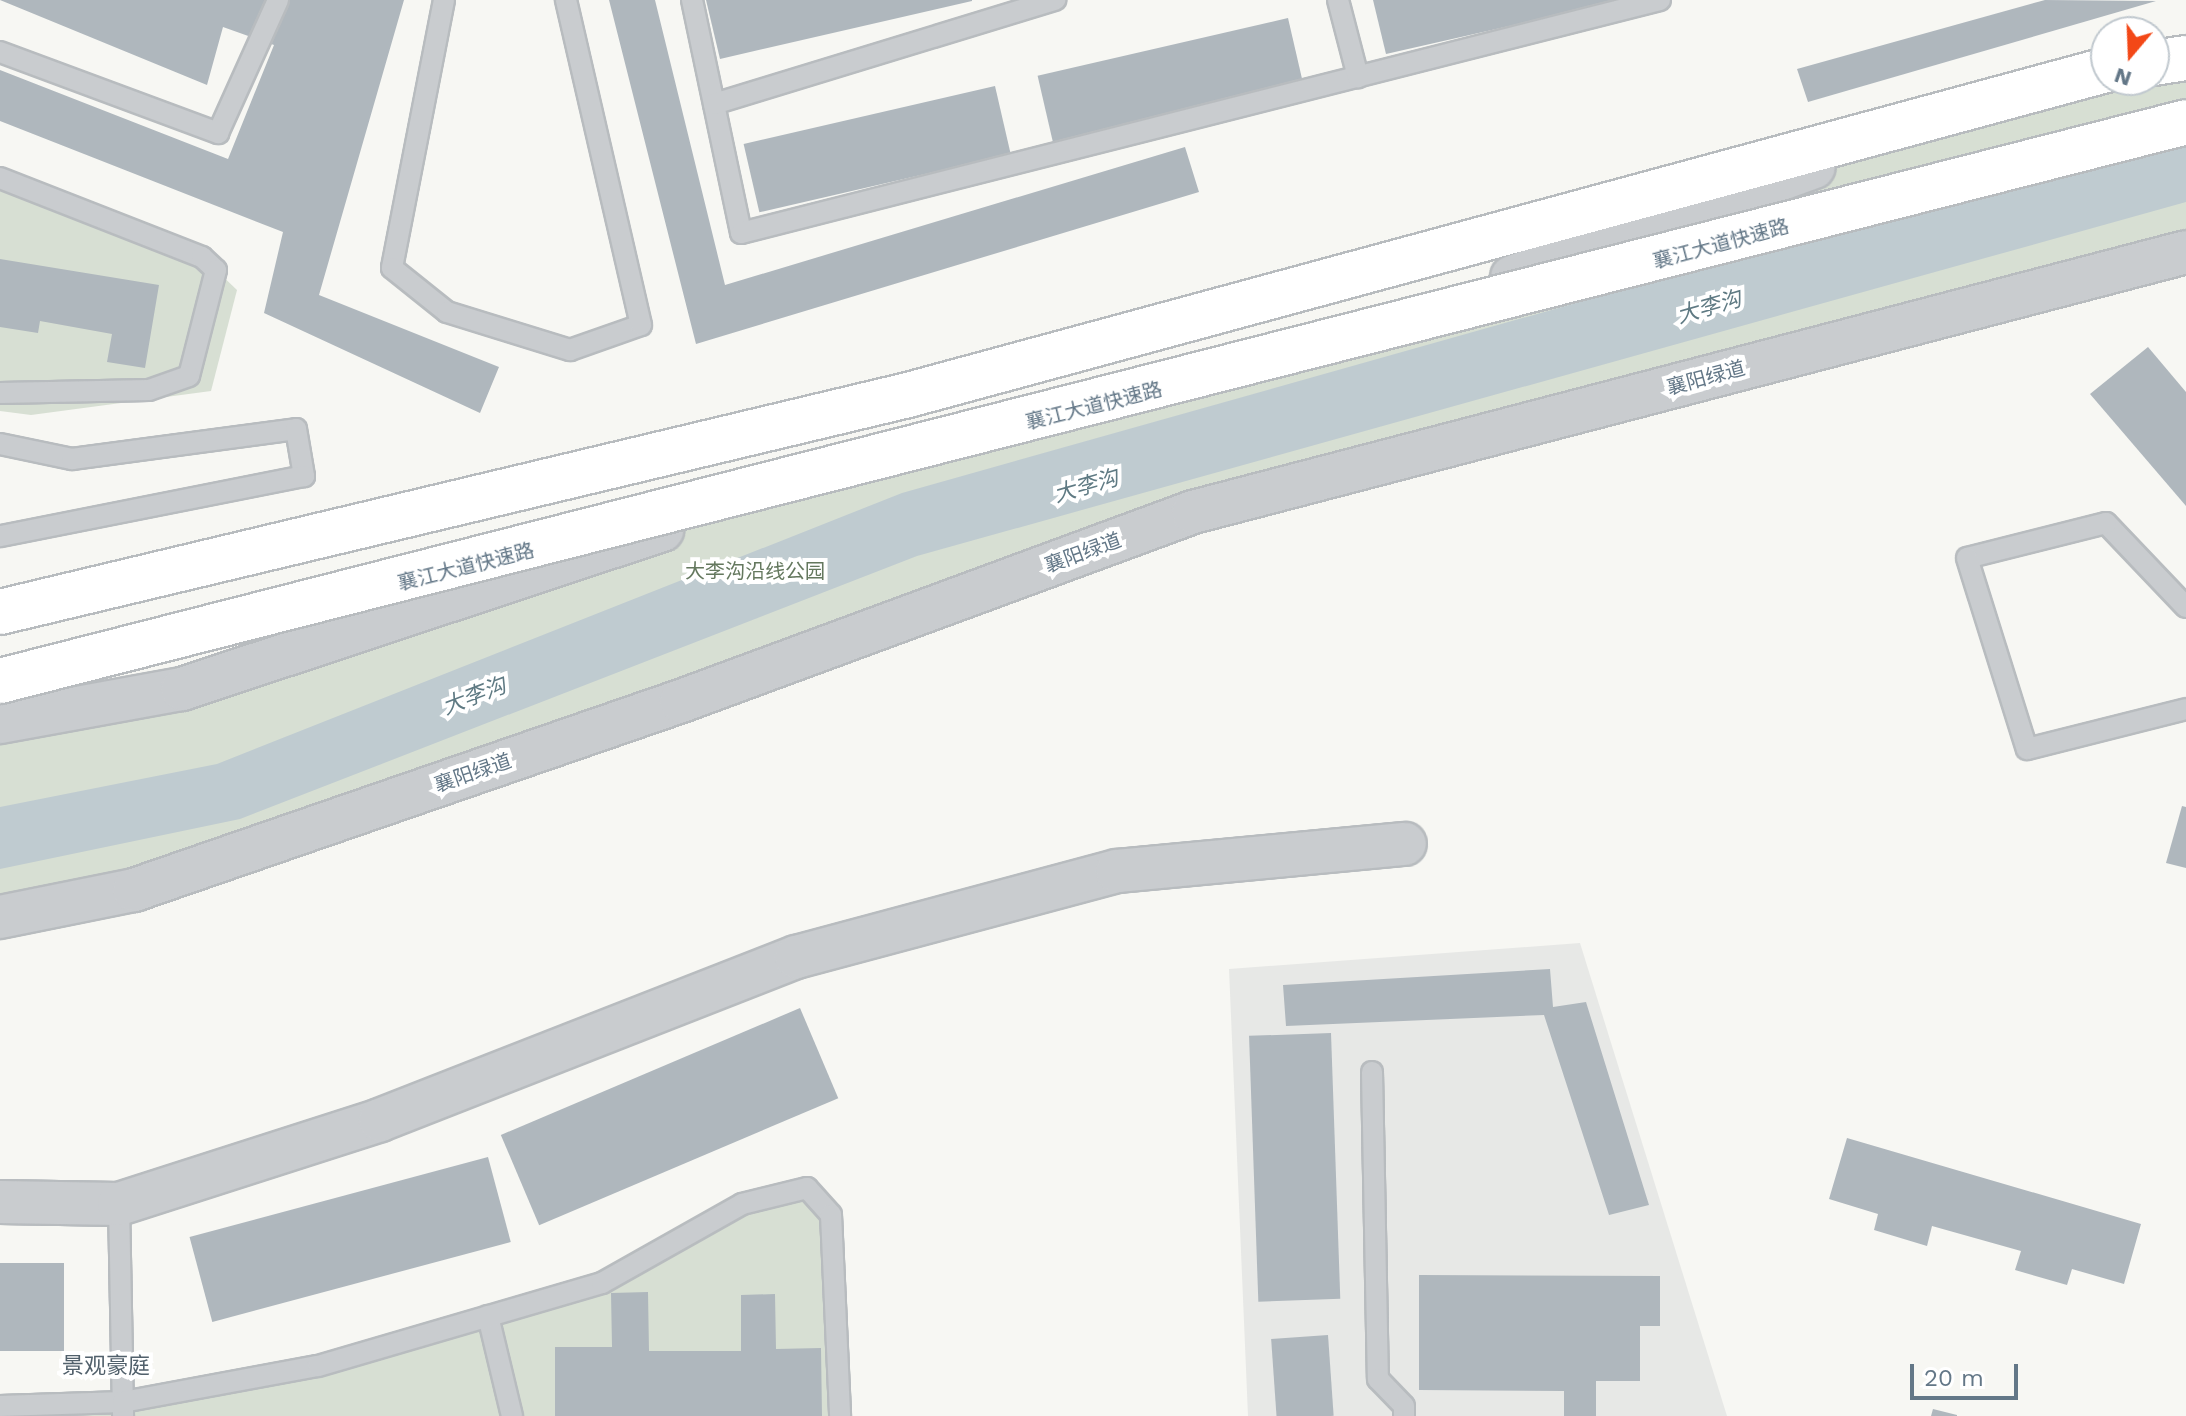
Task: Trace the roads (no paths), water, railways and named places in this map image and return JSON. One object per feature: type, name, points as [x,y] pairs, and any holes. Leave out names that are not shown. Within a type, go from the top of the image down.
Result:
[{"type":"highway","points":[[0,612],[908,395],[2090,76]]},
{"type":"highway","name":"襄江大道快速路","points":[[0,681],[2186,122]]},
{"type":"street","points":[[0,722],[182,689],[736,506],[1501,281],[1820,165],[2090,77]]},
{"type":"street","name":"襄阳绿道","points":[[0,917],[149,885],[681,701],[1193,512],[2186,252]]},
{"type":"street","points":[[0,1202],[119,1204],[380,1120],[796,957],[1117,871],[1405,844]]},
{"type":"lane","points":[[0,52],[218,133],[278,0]]},
{"type":"lane","points":[[444,0],[392,268],[447,312],[570,350],[641,325],[566,0]]},
{"type":"lane","points":[[692,0],[741,233],[1660,0]]},
{"type":"lane","points":[[714,104],[1055,0]]},
{"type":"lane","points":[[1338,0],[1358,77]]},
{"type":"lane","points":[[0,178],[202,257],[216,270],[189,376],[149,390],[0,393]]},
{"type":"lane","points":[[0,444],[72,459],[296,429],[304,476],[0,536]]},
{"type":"lane","points":[[2186,607],[2106,523],[1967,558],[2027,749],[2186,709]]},
{"type":"lane","points":[[1372,1072],[1378,1379],[1404,1406],[1404,1416]]},
{"type":"lane","points":[[0,1406],[123,1409],[318,1366],[602,1283],[742,1204],[807,1188],[831,1215],[840,1416]]},
{"type":"lane","points":[[119,1204],[123,1409]]},
{"type":"lane","points":[[488,1316],[512,1416]]},
{"type":"water","name":"大李沟","points":[[2186,131],[2186,202],[917,556],[240,819],[0,869],[0,807],[217,764],[902,493]]},
{"type":"district","name":"景观豪庭","points":[[106,1366]]},
{"type":"park label","name":"大李沟沿线公园","points":[[755,571]]}]
